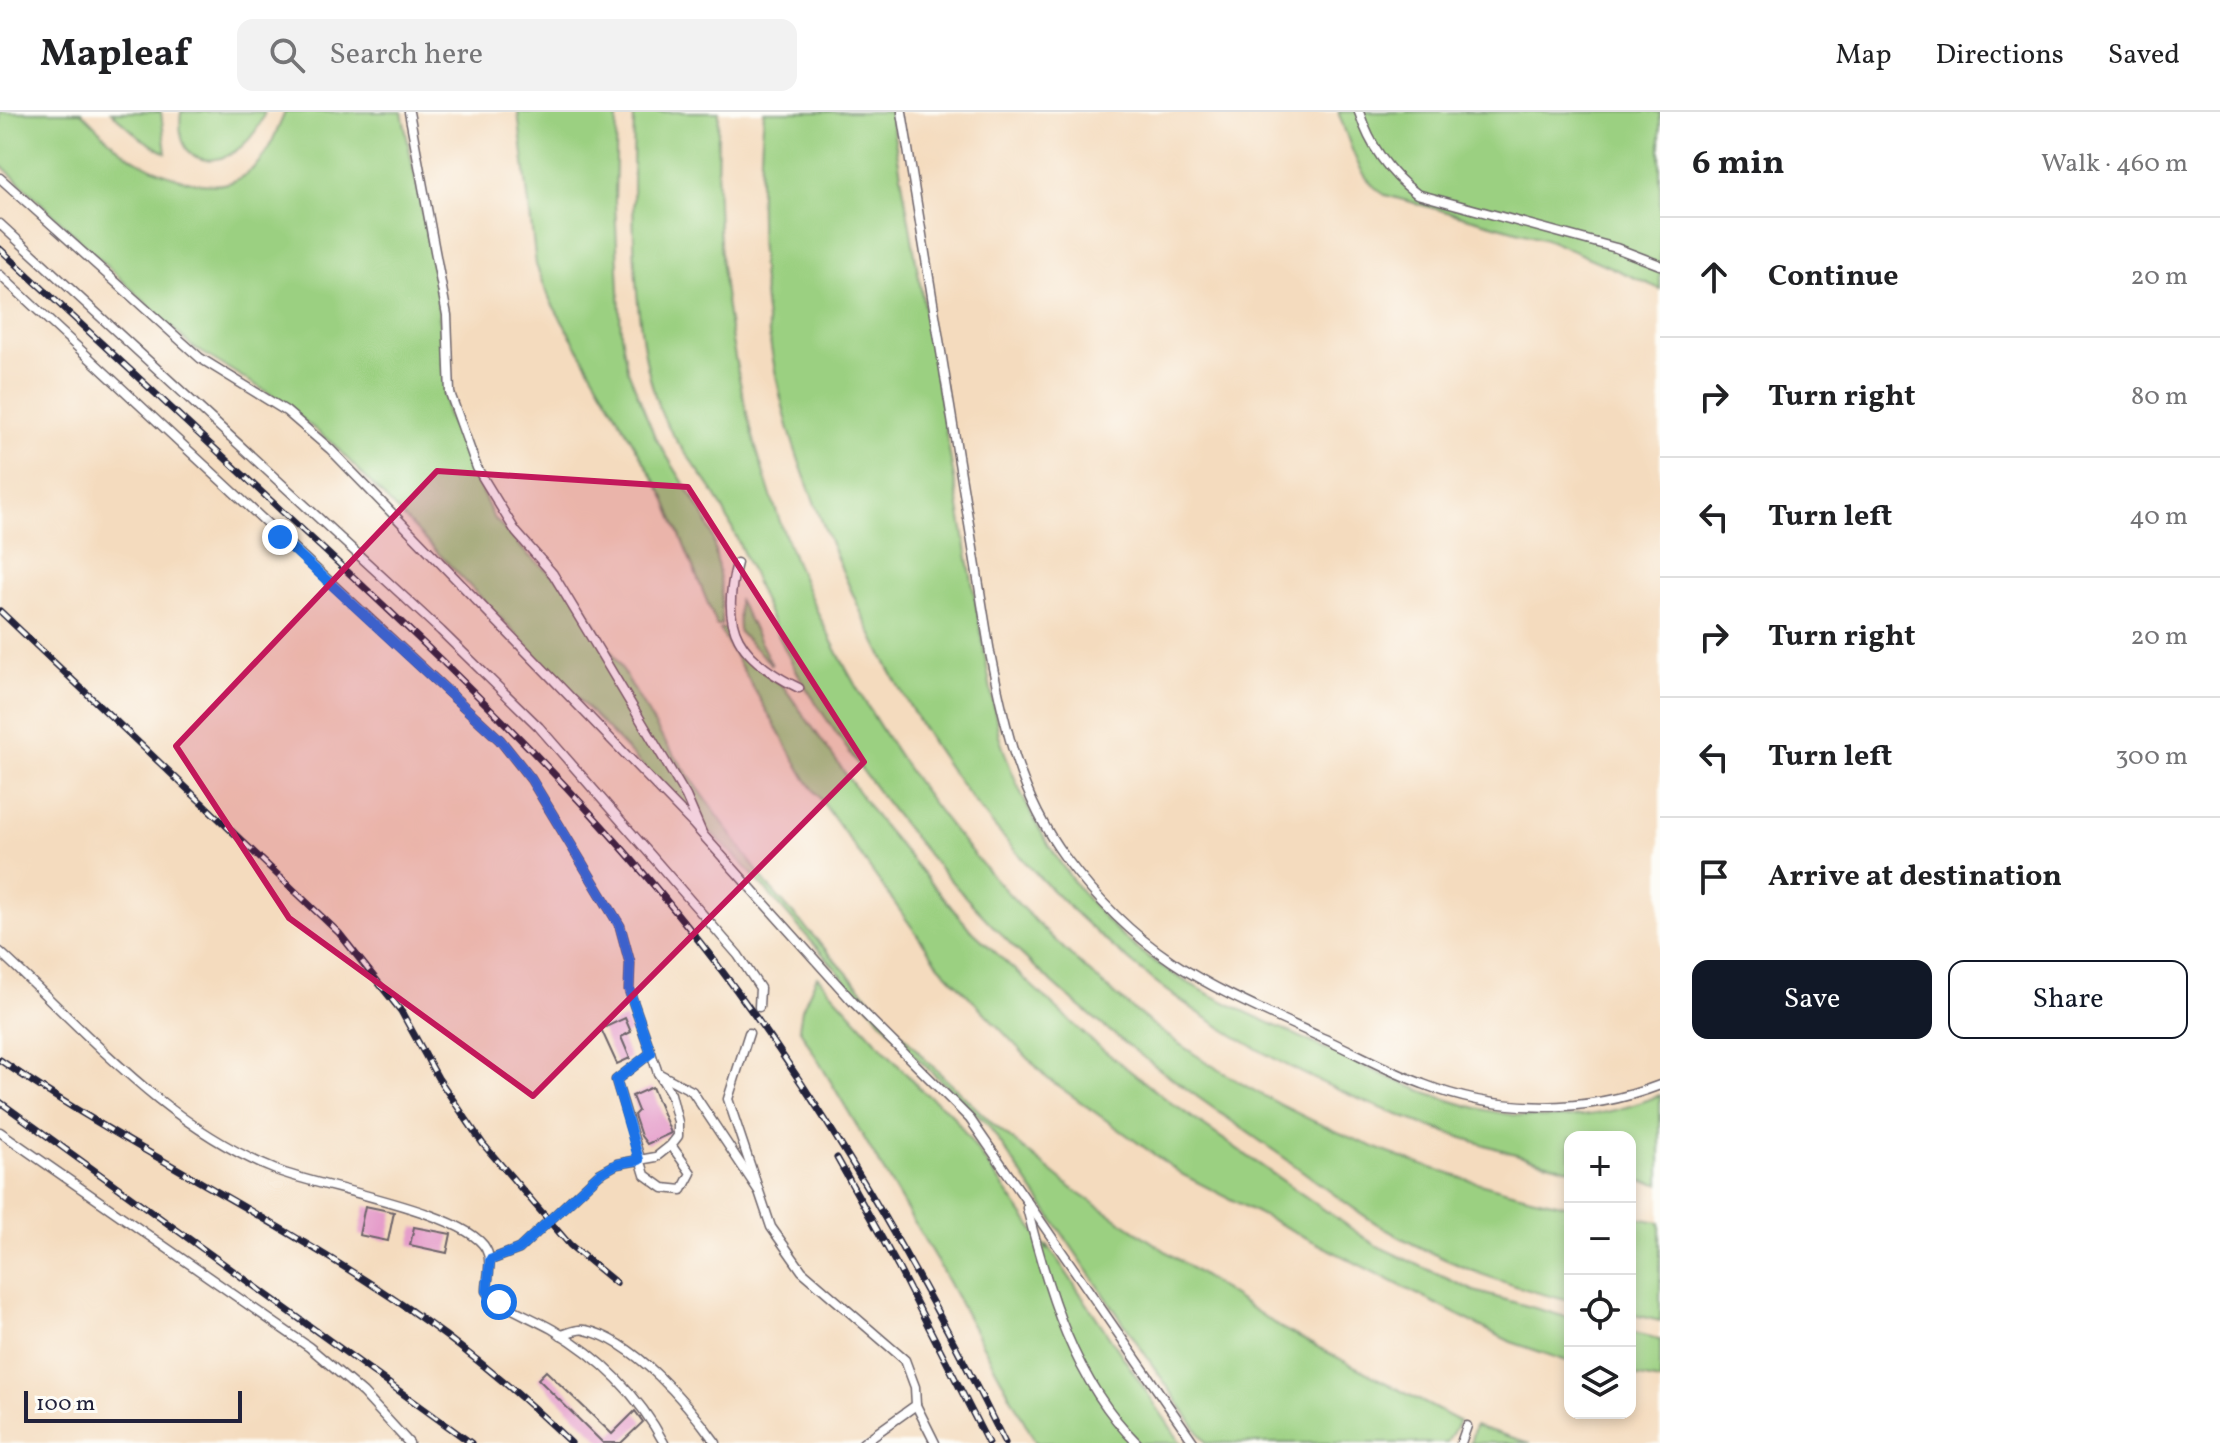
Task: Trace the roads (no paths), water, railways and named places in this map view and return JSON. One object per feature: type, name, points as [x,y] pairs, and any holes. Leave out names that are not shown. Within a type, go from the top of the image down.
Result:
[{"type":"lane","points":[[409,112],[447,315],[450,393],[477,468],[516,532],[553,574],[686,796],[703,835]]},
{"type":"lane","points":[[902,112],[990,653],[1007,738],[1028,791],[1062,854],[1103,904],[1140,941],[1200,982],[1424,1085],[1489,1102],[1559,1108],[1624,1099],[1660,1085]]},
{"type":"lane","points":[[1359,112],[1378,155],[1396,179],[1417,194],[1616,248],[1660,265]]},
{"type":"lane","points":[[0,178],[200,358],[286,411],[330,449],[703,835],[853,1002],[970,1119],[1194,1443]]},
{"type":"lane","points":[[0,224],[441,631],[539,727],[738,955],[760,988],[759,1007]]},
{"type":"lane","points":[[0,275],[500,740],[531,779],[620,926],[630,963],[629,990],[658,1073],[671,1094],[678,1136],[656,1157],[617,1164],[599,1174],[519,1249],[490,1260]]},
{"type":"lane","points":[[737,563],[728,605],[734,633],[762,665],[799,688]]},
{"type":"lane","points":[[0,952],[153,1096],[193,1126],[278,1171],[366,1195],[459,1227],[480,1241],[490,1260],[487,1291],[491,1297],[561,1335],[595,1359],[634,1394],[664,1443]]},
{"type":"lane","points":[[749,1033],[728,1099],[771,1227],[802,1271],[905,1360],[915,1387],[916,1405],[935,1443]]},
{"type":"lane","points":[[651,1053],[616,1080],[645,1175],[663,1188],[682,1190],[691,1173],[671,1145]]},
{"type":"lane","points":[[658,1073],[692,1091],[758,1190]]},
{"type":"lane","points":[[0,1132],[309,1347],[363,1393],[409,1443]]},
{"type":"lane","points":[[1026,1204],[1056,1310],[1077,1359],[1137,1443]]},
{"type":"lane","points":[[561,1335],[582,1329],[604,1337],[659,1374],[716,1443]]},
{"type":"lane","points":[[863,1443],[916,1405]]},
{"type":"lane","points":[[1461,1443],[1467,1426]]},
{"type":"railway","points":[[0,249],[431,651],[527,745],[662,895],[761,1024],[850,1159],[930,1299],[1005,1443]]},
{"type":"railway","points":[[0,611],[339,933],[401,1011],[438,1078],[483,1144],[570,1245],[616,1283]]},
{"type":"railway","points":[[0,1060],[398,1302],[475,1359],[571,1443]]},
{"type":"railway","points":[[0,1102],[471,1443]]},
{"type":"railway","points":[[837,1158],[898,1267],[988,1443]]}]
